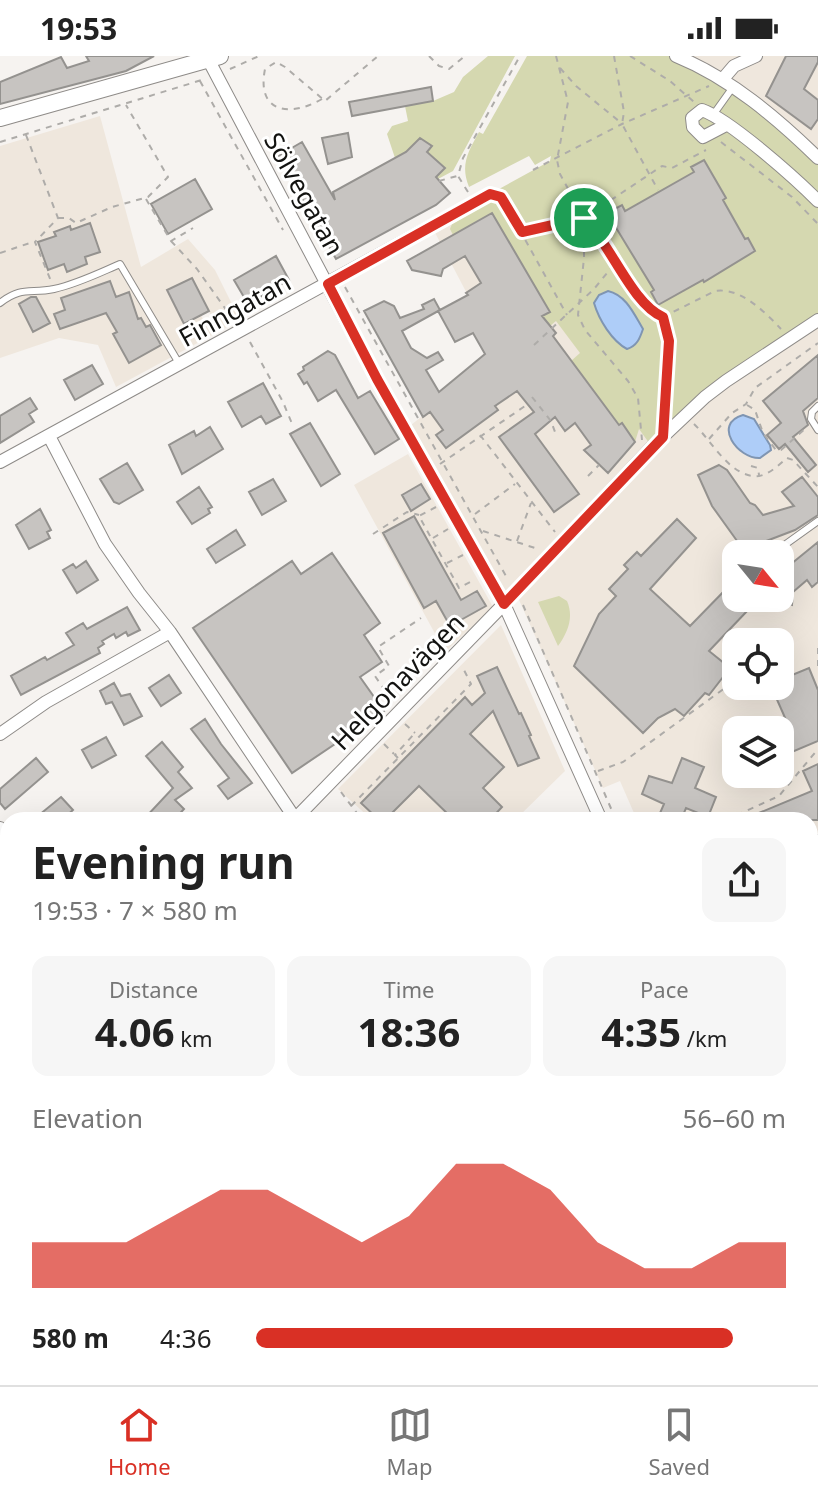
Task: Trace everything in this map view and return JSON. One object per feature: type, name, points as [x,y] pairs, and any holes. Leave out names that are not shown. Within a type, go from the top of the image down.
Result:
[{"type":"street","points":[[676,56],[728,84],[796,136],[818,157]]},
{"type":"street","points":[[728,84],[734,66],[754,57]]},
{"type":"street","points":[[0,118],[215,63]]},
{"type":"street","name":"Sölvegatan","points":[[215,63],[333,281],[430,472],[504,604],[597,812]]},
{"type":"street","points":[[726,125],[709,135],[698,134],[692,118],[699,111],[709,113],[726,125],[803,186],[818,201]]},
{"type":"street","name":"Finngatan","points":[[0,462],[490,194]]},
{"type":"street","name":"Helgonavägen","points":[[303,812],[402,717],[515,590],[642,457],[726,381],[818,320]]},
{"type":"street","points":[[49,436],[105,544],[170,632],[290,812]]},
{"type":"street","points":[[0,734],[46,702],[170,632]]},
{"type":"lane","points":[[709,113],[728,84]]},
{"type":"lane","points":[[0,303],[12,294],[27,289],[54,289],[120,264],[180,365]]},
{"type":"lane","points":[[818,406],[812,412],[818,430]]},
{"type":"lane","points":[[792,540],[818,521]]},
{"type":"path","points":[[0,142],[125,104],[215,63],[259,56]]},
{"type":"path","points":[[322,99],[276,62],[265,69],[265,94],[273,105],[295,111],[322,99],[325,101],[378,56]]},
{"type":"path","points":[[429,56],[439,66],[449,69],[465,56]]},
{"type":"path","points":[[474,202],[458,176],[465,152],[520,56]]},
{"type":"path","points":[[556,56],[568,102],[557,160],[560,174],[584,218],[597,230],[646,305],[663,317],[669,341],[663,437]]},
{"type":"path","points":[[614,56],[624,112],[622,124]]},
{"type":"path","points":[[630,56],[709,113]]},
{"type":"path","points":[[560,67],[576,86],[622,124],[658,190]]},
{"type":"path","points":[[533,170],[686,94],[728,84]]},
{"type":"path","points":[[0,253],[35,242],[58,218],[69,218],[76,223],[112,207],[146,198],[168,177],[125,104]]},
{"type":"path","points":[[522,232],[584,218],[662,166],[672,168],[684,163],[718,141],[726,125]]},
{"type":"path","points":[[26,134],[58,218]]},
{"type":"path","points":[[718,141],[792,197],[818,224]]},
{"type":"path","points":[[439,181],[458,176]]},
{"type":"path","points":[[490,194],[501,197],[568,316]]},
{"type":"path","points":[[146,198],[171,241],[193,228]]},
{"type":"path","points":[[584,218],[585,247],[578,315],[585,330],[628,381],[638,398],[641,406],[642,457]]},
{"type":"path","points":[[35,242],[54,289]]},
{"type":"path","points":[[534,345],[568,316],[616,262]]},
{"type":"path","points":[[333,281],[444,462],[515,590],[613,812]]},
{"type":"path","points":[[663,317],[715,291],[730,291],[769,317],[789,338]]},
{"type":"path","points":[[708,440],[732,413],[746,404],[764,380],[818,343]]},
{"type":"path","points":[[532,397],[551,421],[555,432]]},
{"type":"path","points":[[430,472],[528,404]]},
{"type":"path","points":[[746,404],[755,410],[763,433],[776,450],[781,450],[793,460],[818,487]]},
{"type":"path","points":[[686,415],[736,468],[759,476],[787,458]]},
{"type":"path","points":[[781,450],[813,422]]},
{"type":"path","points":[[480,435],[531,503],[563,539]]},
{"type":"path","points":[[588,476],[599,465]]},
{"type":"path","points":[[751,466],[758,468],[759,476]]},
{"type":"path","points":[[460,526],[516,483]]},
{"type":"path","points":[[516,542],[531,503]]},
{"type":"path","points":[[419,516],[434,508]]},
{"type":"path","points":[[373,534],[407,512],[417,513],[459,588],[477,578]]},
{"type":"path","points":[[432,539],[445,531]]},
{"type":"path","points":[[482,531],[553,551]]},
{"type":"path","points":[[446,564],[460,557]]},
{"type":"path","points":[[419,737],[375,676],[389,666],[378,647],[421,618]]},
{"type":"path","points":[[818,648],[818,667]]},
{"type":"path","points":[[397,756],[411,748],[471,684],[461,665]]},
{"type":"path","points":[[595,771],[623,762],[722,690]]},
{"type":"path","points":[[351,806],[415,733]]},
{"type":"path","points":[[384,743],[397,756]]},
{"type":"path","points":[[744,812],[779,796],[818,749]]},
{"type":"path","points":[[338,789],[356,812]]},
{"type":"shaded area","points":[[676,56],[818,56],[818,158]]},
{"type":"shaded area","points":[[100,116],[141,267],[188,239],[215,270],[240,320],[116,387],[98,345],[59,338],[0,358],[0,146]],"holes":[[[89,223],[100,251],[85,257],[87,264],[67,271],[64,264],[48,270],[38,242],[56,236],[55,232],[69,226],[71,230]],[[192,278],[212,318],[204,322],[201,315],[184,324],[167,290]],[[110,281],[116,297],[129,293],[132,304],[60,329],[54,314],[65,310],[62,298]],[[141,318],[146,327],[151,325],[162,344],[129,362],[113,334],[117,332],[114,328]]]},
{"type":"shaded area","points":[[490,194],[686,415],[818,320],[818,812],[634,812],[620,781],[603,788],[515,591],[504,604],[406,429],[490,362],[473,305],[431,225]]},
{"type":"shaded area","points":[[408,454],[493,607],[445,652],[354,485]]},
{"type":"shaded area","points":[[501,625],[565,771],[523,812],[363,812],[338,789]]},
{"type":"green space","points":[[488,56],[515,56],[453,171],[438,179],[436,177],[427,152],[432,146],[395,158],[387,134],[392,126],[408,121],[405,106],[433,101],[454,92],[463,77]]},
{"type":"green space","points":[[527,56],[676,56],[695,64],[818,158],[818,320],[771,351],[652,447],[639,429],[635,442],[622,423],[610,431],[612,416],[571,361],[580,353],[556,321],[531,342],[537,319],[549,312],[492,214],[453,235],[450,229],[452,224],[493,200],[490,194],[550,161],[551,156],[535,165],[529,156],[469,187],[466,179],[466,159],[472,146],[479,132],[483,134]]},
{"type":"green space","points":[[559,596],[567,601],[570,619],[558,646],[538,602]]},
{"type":"water","points":[[608,291],[625,301],[643,329],[636,344],[630,348],[616,341],[599,316],[594,303],[599,295]]},
{"type":"water","points":[[743,415],[754,419],[770,445],[771,450],[760,458],[744,453],[729,433],[734,419]]},
{"type":"building","points":[[86,56],[154,56],[126,71],[0,104],[0,82],[61,57],[67,68],[89,61]]},
{"type":"building","points":[[786,56],[818,56],[804,89],[818,100],[818,119],[811,129],[766,96]]},
{"type":"building","points":[[431,87],[433,101],[352,116],[349,102]]},
{"type":"building","points":[[348,133],[352,157],[328,164],[322,138]]},
{"type":"building","points":[[420,138],[432,146],[427,152],[445,168],[436,177],[450,193],[436,205],[336,259],[278,156],[302,142],[335,200],[333,192],[406,152]]},
{"type":"building","points":[[704,160],[726,198],[723,200],[755,251],[658,305],[651,292],[654,290],[607,213],[622,205],[625,211],[694,172],[691,167]]},
{"type":"building","points":[[195,179],[212,209],[168,234],[151,204]]},
{"type":"building","points":[[492,213],[550,312],[542,316],[556,333],[553,336],[635,442],[608,473],[584,450],[591,445],[575,423],[565,431],[555,417],[535,434],[579,494],[554,512],[499,437],[534,412],[517,391],[495,406],[498,410],[446,448],[436,435],[443,430],[430,412],[423,417],[364,311],[384,301],[394,306],[400,318],[424,309],[422,305],[434,299],[440,310],[468,295],[466,293],[481,283],[465,256],[443,269],[441,276],[412,270],[407,261]],"holes":[[[438,311],[455,342],[473,333],[485,354],[439,392],[426,370],[443,360],[438,352],[427,358],[411,348],[402,331]]]},
{"type":"building","points":[[90,223],[100,252],[85,257],[87,264],[67,272],[64,264],[48,270],[38,242],[56,236],[54,232],[70,226],[71,230]]},
{"type":"building","points":[[276,256],[289,280],[248,304],[234,280]]},
{"type":"building","points":[[192,278],[209,311],[184,324],[167,290]]},
{"type":"building","points":[[110,281],[116,297],[129,292],[138,319],[141,318],[146,327],[150,325],[161,345],[129,363],[113,334],[117,332],[106,313],[60,329],[54,314],[65,310],[61,298]]},
{"type":"building","points":[[36,297],[50,323],[33,332],[19,304]]},
{"type":"building","points":[[328,351],[335,355],[358,398],[370,391],[399,439],[375,454],[336,390],[318,401],[307,382],[304,384],[298,374],[304,370],[303,367]]},
{"type":"building","points":[[818,355],[818,398],[803,411],[808,425],[793,437],[816,465],[808,472],[785,444],[779,449],[767,435],[781,423],[763,401]]},
{"type":"building","points":[[92,365],[103,384],[75,400],[64,380]]},
{"type":"building","points":[[263,383],[281,416],[266,424],[261,416],[242,427],[228,402]]},
{"type":"building","points":[[30,398],[37,409],[29,414],[34,422],[0,443],[0,416]]},
{"type":"building","points":[[310,423],[340,474],[321,486],[290,434]]},
{"type":"building","points":[[210,427],[223,449],[182,474],[169,445],[194,431],[196,436]]},
{"type":"building","points":[[127,463],[143,490],[119,504],[114,502],[100,479]]},
{"type":"building","points":[[719,465],[727,470],[750,503],[763,515],[794,506],[782,492],[802,477],[818,497],[818,515],[795,530],[769,540],[736,540],[712,506],[698,475]]},
{"type":"building","points":[[273,479],[286,501],[262,515],[249,492]]},
{"type":"building","points":[[421,484],[430,499],[411,511],[402,495]]},
{"type":"building","points":[[199,487],[212,507],[208,509],[210,513],[192,524],[177,502]]},
{"type":"building","points":[[40,509],[51,530],[47,532],[50,538],[29,549],[16,525]]},
{"type":"building","points":[[414,516],[461,600],[477,591],[486,606],[450,626],[436,601],[424,608],[383,533]]},
{"type":"building","points":[[677,519],[696,538],[650,589],[690,626],[722,593],[722,612],[746,612],[731,628],[722,628],[722,637],[709,651],[722,662],[722,678],[709,695],[705,693],[684,716],[675,709],[658,718],[643,733],[574,666],[599,614],[616,596],[609,589],[628,569],[624,565],[637,552],[641,556]]},
{"type":"building","points":[[236,530],[245,545],[216,563],[207,549]]},
{"type":"building","points":[[818,542],[818,582],[812,587],[807,580],[794,591],[794,562]]},
{"type":"building","points":[[332,553],[380,623],[364,635],[382,662],[360,677],[384,711],[292,773],[193,628],[292,561],[301,574]]},
{"type":"building","points":[[86,561],[98,580],[77,593],[63,570],[73,564],[76,568]]},
{"type":"building","points":[[127,607],[140,630],[128,636],[126,632],[116,638],[114,634],[102,641],[104,644],[98,648],[100,653],[21,695],[11,676],[74,645],[66,633],[83,623],[87,629]]},
{"type":"building","points":[[497,667],[521,713],[539,758],[518,766],[493,711],[470,734],[504,767],[483,788],[502,807],[497,812],[446,812],[419,786],[393,812],[371,812],[361,803],[465,697],[472,705],[485,693],[477,676]]},
{"type":"building","points":[[809,668],[818,690],[818,741],[794,751],[794,716],[784,716],[777,700],[794,700],[794,674]]},
{"type":"building","points":[[169,675],[181,693],[161,706],[149,688]]},
{"type":"building","points":[[114,683],[121,696],[130,694],[142,716],[124,725],[112,702],[106,704],[100,691]]},
{"type":"building","points":[[205,719],[252,783],[228,799],[218,786],[229,778],[191,729]]},
{"type":"building","points":[[106,737],[116,755],[92,768],[82,750]]},
{"type":"building","points":[[162,742],[183,767],[178,772],[192,788],[175,800],[184,809],[181,812],[150,812],[173,788],[146,756]]},
{"type":"building","points":[[36,758],[48,772],[5,809],[0,803],[0,789]]},
{"type":"building","points":[[682,758],[704,767],[695,788],[716,797],[710,812],[686,808],[684,812],[660,812],[664,804],[642,794],[649,776],[672,783]]},
{"type":"building","points":[[818,764],[818,812],[761,812],[812,791],[803,771]]},
{"type":"building","points":[[61,797],[73,810],[71,812],[43,812]]},
{"type":"route","points":[[490,194],[501,197],[522,232],[584,218],[597,230],[646,305],[653,313],[663,317],[669,341],[669,363],[663,437],[504,604],[377,379],[328,284],[490,194]]}]
